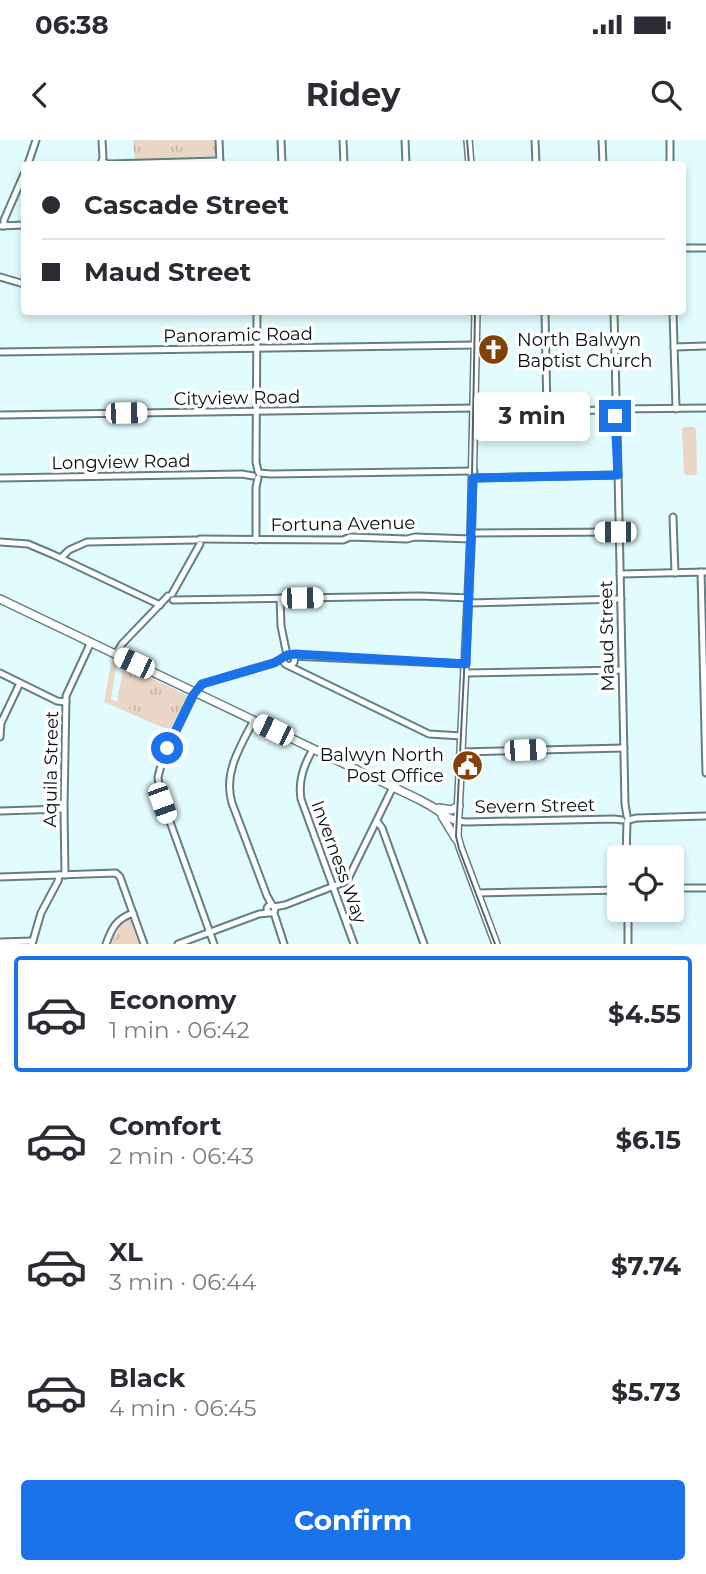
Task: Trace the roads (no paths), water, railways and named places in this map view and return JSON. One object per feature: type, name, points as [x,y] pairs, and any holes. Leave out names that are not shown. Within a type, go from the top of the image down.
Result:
[{"type":"main road","points":[[468,140],[470,161]]},
{"type":"main road","points":[[460,849],[458,821],[472,536],[476,315]]},
{"type":"main road","points":[[0,599],[458,821]]},
{"type":"main road","points":[[433,807],[451,810],[459,806]]},
{"type":"main road","points":[[433,807],[447,822],[460,849],[496,944]]},
{"type":"street","points":[[29,161],[36,140]]},
{"type":"street","points":[[102,140],[102,161]]},
{"type":"street","points":[[219,140],[220,161]]},
{"type":"street","points":[[281,140],[282,161]]},
{"type":"street","points":[[343,140],[344,161]]},
{"type":"street","points":[[405,140],[406,161]]},
{"type":"street","points":[[535,140],[536,161]]},
{"type":"street","points":[[602,140],[603,161]]},
{"type":"street","points":[[670,140],[670,161]]},
{"type":"street","points":[[21,181],[2,226],[21,225]]},
{"type":"street","points":[[686,248],[706,248]]},
{"type":"street","points":[[0,277],[21,283]]},
{"type":"street","points":[[256,540],[257,315]]},
{"type":"street","points":[[545,315],[547,412]]},
{"type":"street","name":"Maud Street","points":[[614,315],[626,845]]},
{"type":"street","points":[[673,315],[676,409]]},
{"type":"street","name":"Panoramic Road","points":[[0,352],[476,345]]},
{"type":"street","points":[[674,347],[706,346]]},
{"type":"street","name":"Cityview Road","points":[[0,415],[256,411],[547,412],[706,408]]},
{"type":"street","name":"Longview Road","points":[[0,478],[242,474],[618,475]]},
{"type":"street","points":[[673,517],[675,573]]},
{"type":"street","name":"Fortuna Avenue","points":[[61,558],[69,550],[87,542],[343,540],[350,537],[407,539],[619,532]]},
{"type":"street","points":[[116,654],[122,644],[160,605],[172,597],[198,542]]},
{"type":"street","points":[[1,543],[25,543],[160,605]]},
{"type":"street","points":[[620,574],[704,572],[706,773]]},
{"type":"street","points":[[172,597],[621,599]]},
{"type":"street","points":[[280,598],[281,626],[289,660],[301,673],[425,732],[462,736]]},
{"type":"street","name":"Aquila Street","points":[[64,875],[66,702],[91,642]]},
{"type":"street","points":[[214,944],[162,803],[158,784],[158,771],[163,758],[193,695],[205,683],[302,656],[466,664]]},
{"type":"street","points":[[465,674],[622,670]]},
{"type":"street","points":[[0,673],[57,701],[66,702]]},
{"type":"street","points":[[0,737],[1,723],[20,683]]},
{"type":"street","points":[[254,720],[232,765],[229,790],[284,944]]},
{"type":"street","points":[[461,751],[624,748]]},
{"type":"street","name":"Inverness Way","points":[[313,749],[302,773],[300,793],[354,944]]},
{"type":"street","points":[[178,944],[345,883],[393,788]]},
{"type":"street","points":[[0,811],[64,809]]},
{"type":"street","name":"Severn Street","points":[[458,821],[706,816]]},
{"type":"street","points":[[377,821],[381,825],[424,944]]},
{"type":"street","points":[[374,828],[383,833]]},
{"type":"street","points":[[0,877],[118,874],[144,943]]},
{"type":"street","points":[[0,943],[33,943],[41,913],[64,875]]},
{"type":"street","points":[[684,888],[706,888]]},
{"type":"street","points":[[477,893],[607,890]]},
{"type":"street","points":[[106,944],[118,921],[133,913]]},
{"type":"street","points":[[628,922],[628,944]]},
{"type":"tram line","points":[[467,140],[469,161]]},
{"type":"tram line","points":[[475,315],[471,531],[456,836],[495,944]]},
{"type":"place","name":"North Balwyn Baptist Church","points":[[494,350]]},
{"type":"place","name":"Balwyn North Post Office","points":[[467,765]]}]
